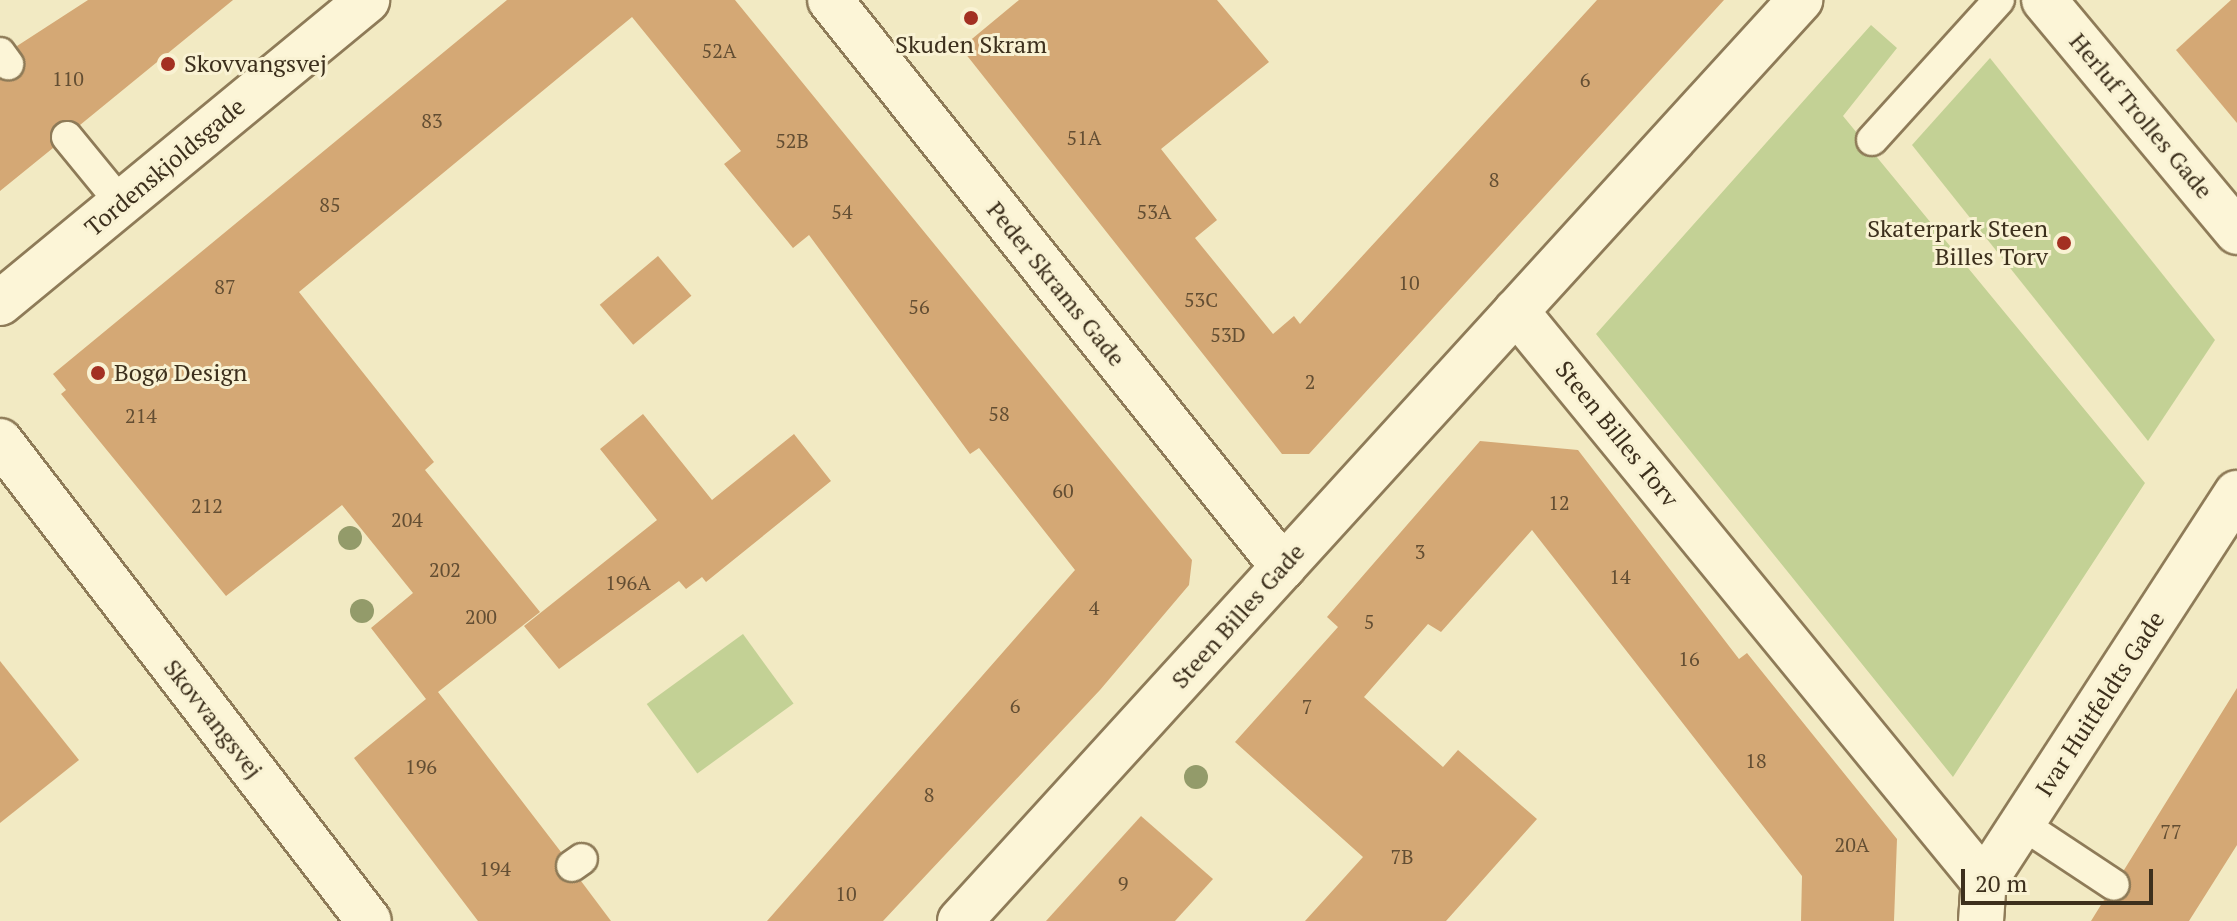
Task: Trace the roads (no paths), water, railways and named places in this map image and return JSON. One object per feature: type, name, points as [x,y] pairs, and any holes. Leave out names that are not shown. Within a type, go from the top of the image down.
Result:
[{"type":"street","name":"Tordenskjoldsgade","points":[[0,303],[367,0]]},
{"type":"street","name":"Peder Skrams Gade","points":[[830,0],[1283,567]]},
{"type":"street","points":[[1516,311],[1800,0]]},
{"type":"street","name":"Herluf Trolles Gade","points":[[2044,0],[2237,232]]},
{"type":"street","name":"Steen Billes Gade","points":[[960,921],[1516,311]]},
{"type":"street","name":"Steen Billes Torv","points":[[1516,311],[1982,902]]},
{"type":"street","name":"Skovvangsvej","points":[[0,441],[369,921]]},
{"type":"street","name":"Ivar Huitfeldts Gade","points":[[1982,902],[2022,824],[2237,493]]},
{"type":"lane","points":[[1872,140],[1999,0]]},
{"type":"lane","points":[[67,137],[121,203]]},
{"type":"lane","points":[[2022,824],[2114,885]]},
{"type":"place","name":"Skuden Skram","points":[[971,18]]},
{"type":"place","name":"Skovvangsvej","points":[[168,64]]},
{"type":"place","name":"Skaterpark Steen Billes Torv","points":[[2064,243]]},
{"type":"place","name":"Bogø Design","points":[[98,373]]}]
